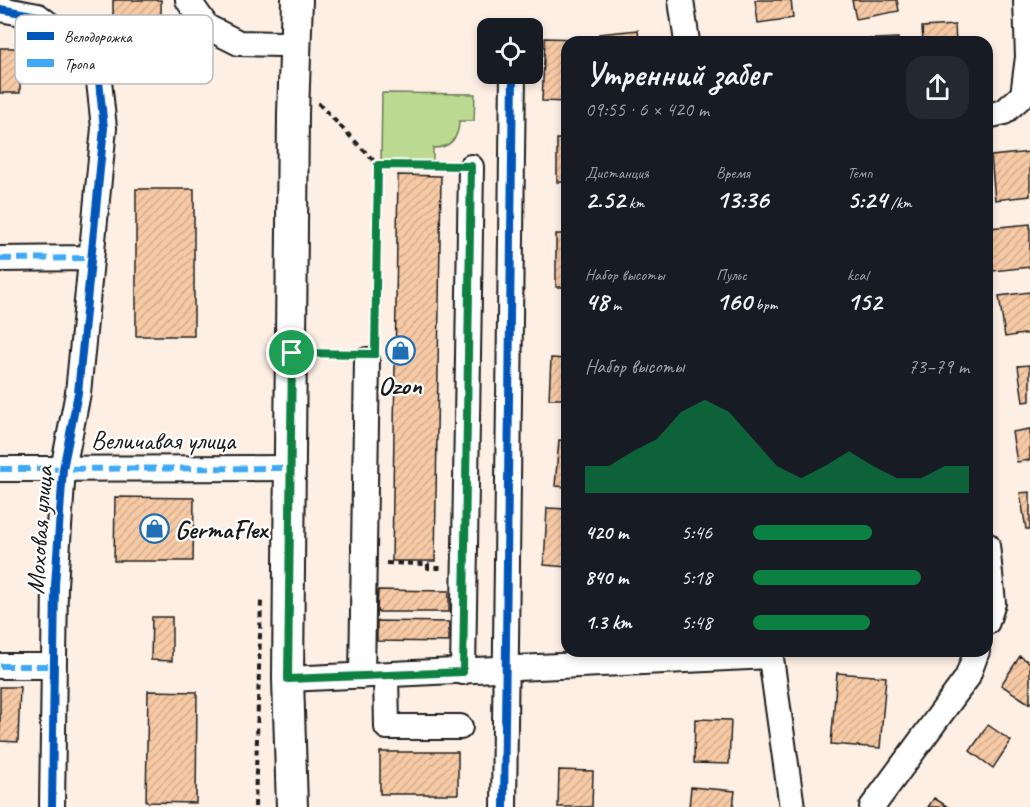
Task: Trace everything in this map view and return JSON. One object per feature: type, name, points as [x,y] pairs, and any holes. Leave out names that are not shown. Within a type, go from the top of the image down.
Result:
[{"type":"main road","points":[[292,807],[288,679],[297,0]]},
{"type":"street","points":[[188,0],[199,15]]},
{"type":"street","points":[[681,0],[686,36]]},
{"type":"street","points":[[993,115],[1004,112],[1023,95],[1028,57],[1026,0]]},
{"type":"street","name":"Моховая улица","points":[[0,9],[33,15]]},
{"type":"street","points":[[213,30],[239,43],[281,44],[295,40]]},
{"type":"street","name":"Моховая улица","points":[[52,807],[55,585],[63,469],[78,393],[104,128],[99,84]]},
{"type":"street","points":[[504,807],[513,84]]},
{"type":"street","points":[[463,672],[471,166]]},
{"type":"street","points":[[0,259],[90,258]]},
{"type":"street","points":[[362,676],[367,357]]},
{"type":"street","name":"Величавая улица","points":[[0,469],[291,468]]},
{"type":"street","points":[[288,679],[506,670],[720,657]]},
{"type":"street","points":[[770,657],[792,807]]},
{"type":"street","points":[[872,807],[967,678],[975,657]]},
{"type":"street","points":[[0,666],[53,666]]},
{"type":"street","points":[[387,675],[387,728],[460,727]]},
{"type":"path","points":[[292,353],[367,357],[375,354],[378,165],[311,95]]},
{"type":"path","points":[[378,165],[471,166]]},
{"type":"path","points":[[364,563],[428,564],[428,568],[465,568]]},
{"type":"path","points":[[255,807],[261,597]]},
{"type":"green space","points":[[382,93],[475,94],[474,121],[459,121],[459,127],[452,141],[439,148],[433,148],[433,163],[381,162]]},
{"type":"building","points":[[113,0],[161,0],[161,15],[113,15]]},
{"type":"building","points":[[755,0],[791,0],[793,18],[758,23]]},
{"type":"building","points":[[852,0],[897,0],[899,11],[856,19]]},
{"type":"building","points":[[955,25],[956,36],[923,36],[922,27]]},
{"type":"building","points":[[638,30],[638,36],[599,36],[599,34]]},
{"type":"building","points":[[545,38],[561,38],[561,102],[542,101]]},
{"type":"building","points":[[0,48],[15,48],[15,84],[20,84],[20,93],[0,93]]},
{"type":"building","points":[[557,139],[561,139],[561,182],[557,182]]},
{"type":"building","points":[[1030,152],[1030,196],[995,200],[993,156]]},
{"type":"building","points":[[398,175],[441,176],[435,561],[392,561]]},
{"type":"building","points":[[136,189],[194,189],[194,336],[136,336]]},
{"type":"building","points":[[1030,224],[1030,267],[993,271],[993,228]]},
{"type":"building","points":[[556,234],[561,234],[561,287],[556,287]]},
{"type":"building","points":[[1030,292],[1030,333],[1005,337],[999,296]]},
{"type":"building","points":[[551,358],[561,359],[561,399],[549,399]]},
{"type":"building","points":[[1030,365],[1030,401],[1023,402],[1018,366]]},
{"type":"building","points":[[1030,429],[1030,460],[1017,462],[1012,432]]},
{"type":"building","points":[[559,440],[561,440],[561,486],[555,486]]},
{"type":"building","points":[[1030,492],[1030,529],[1026,529],[1020,493]]},
{"type":"building","name":"GermaFlex","points":[[115,497],[194,498],[193,561],[114,561]]},
{"type":"building","points":[[547,508],[561,509],[561,566],[544,565]]},
{"type":"building","points":[[378,590],[449,591],[449,612],[377,612]]},
{"type":"building","points":[[152,617],[172,617],[172,661],[151,660]]},
{"type":"building","points":[[377,621],[449,622],[449,642],[377,641]]},
{"type":"building","points":[[1020,656],[1030,663],[1030,704],[1001,685]]},
{"type":"building","points":[[837,673],[886,677],[880,748],[831,744]]},
{"type":"building","points":[[0,687],[20,687],[18,742],[0,741]]},
{"type":"building","points":[[148,691],[197,692],[196,803],[146,802]]},
{"type":"building","points":[[695,719],[731,720],[729,764],[694,763]]},
{"type":"building","points":[[988,725],[1011,741],[993,768],[970,751]]},
{"type":"building","points":[[380,752],[458,752],[458,794],[380,794]]},
{"type":"building","points":[[559,770],[593,771],[592,807],[558,807]]},
{"type":"building","points":[[691,787],[735,791],[733,807],[689,807]]},
{"type":"building","points":[[934,798],[948,807],[928,807]]},
{"type":"marked path","points":[[0,259],[90,258],[90,264]]},
{"type":"marked path","points":[[0,469],[291,468]]},
{"type":"marked path","points":[[0,666],[53,666]]},
{"type":"cycle path","points":[[0,9],[33,15]]},
{"type":"cycle path","points":[[52,807],[55,585],[63,469],[78,393],[104,128],[99,84]]},
{"type":"cycle path","points":[[504,807],[513,84]]},
{"type":"place","name":"Ozon","points":[[400,351]]},
{"type":"place","name":"GermaFlex","points":[[154,529]]},
{"type":"route","points":[[378,165],[471,166],[463,672],[288,679],[292,353],[375,354],[378,165]]}]
